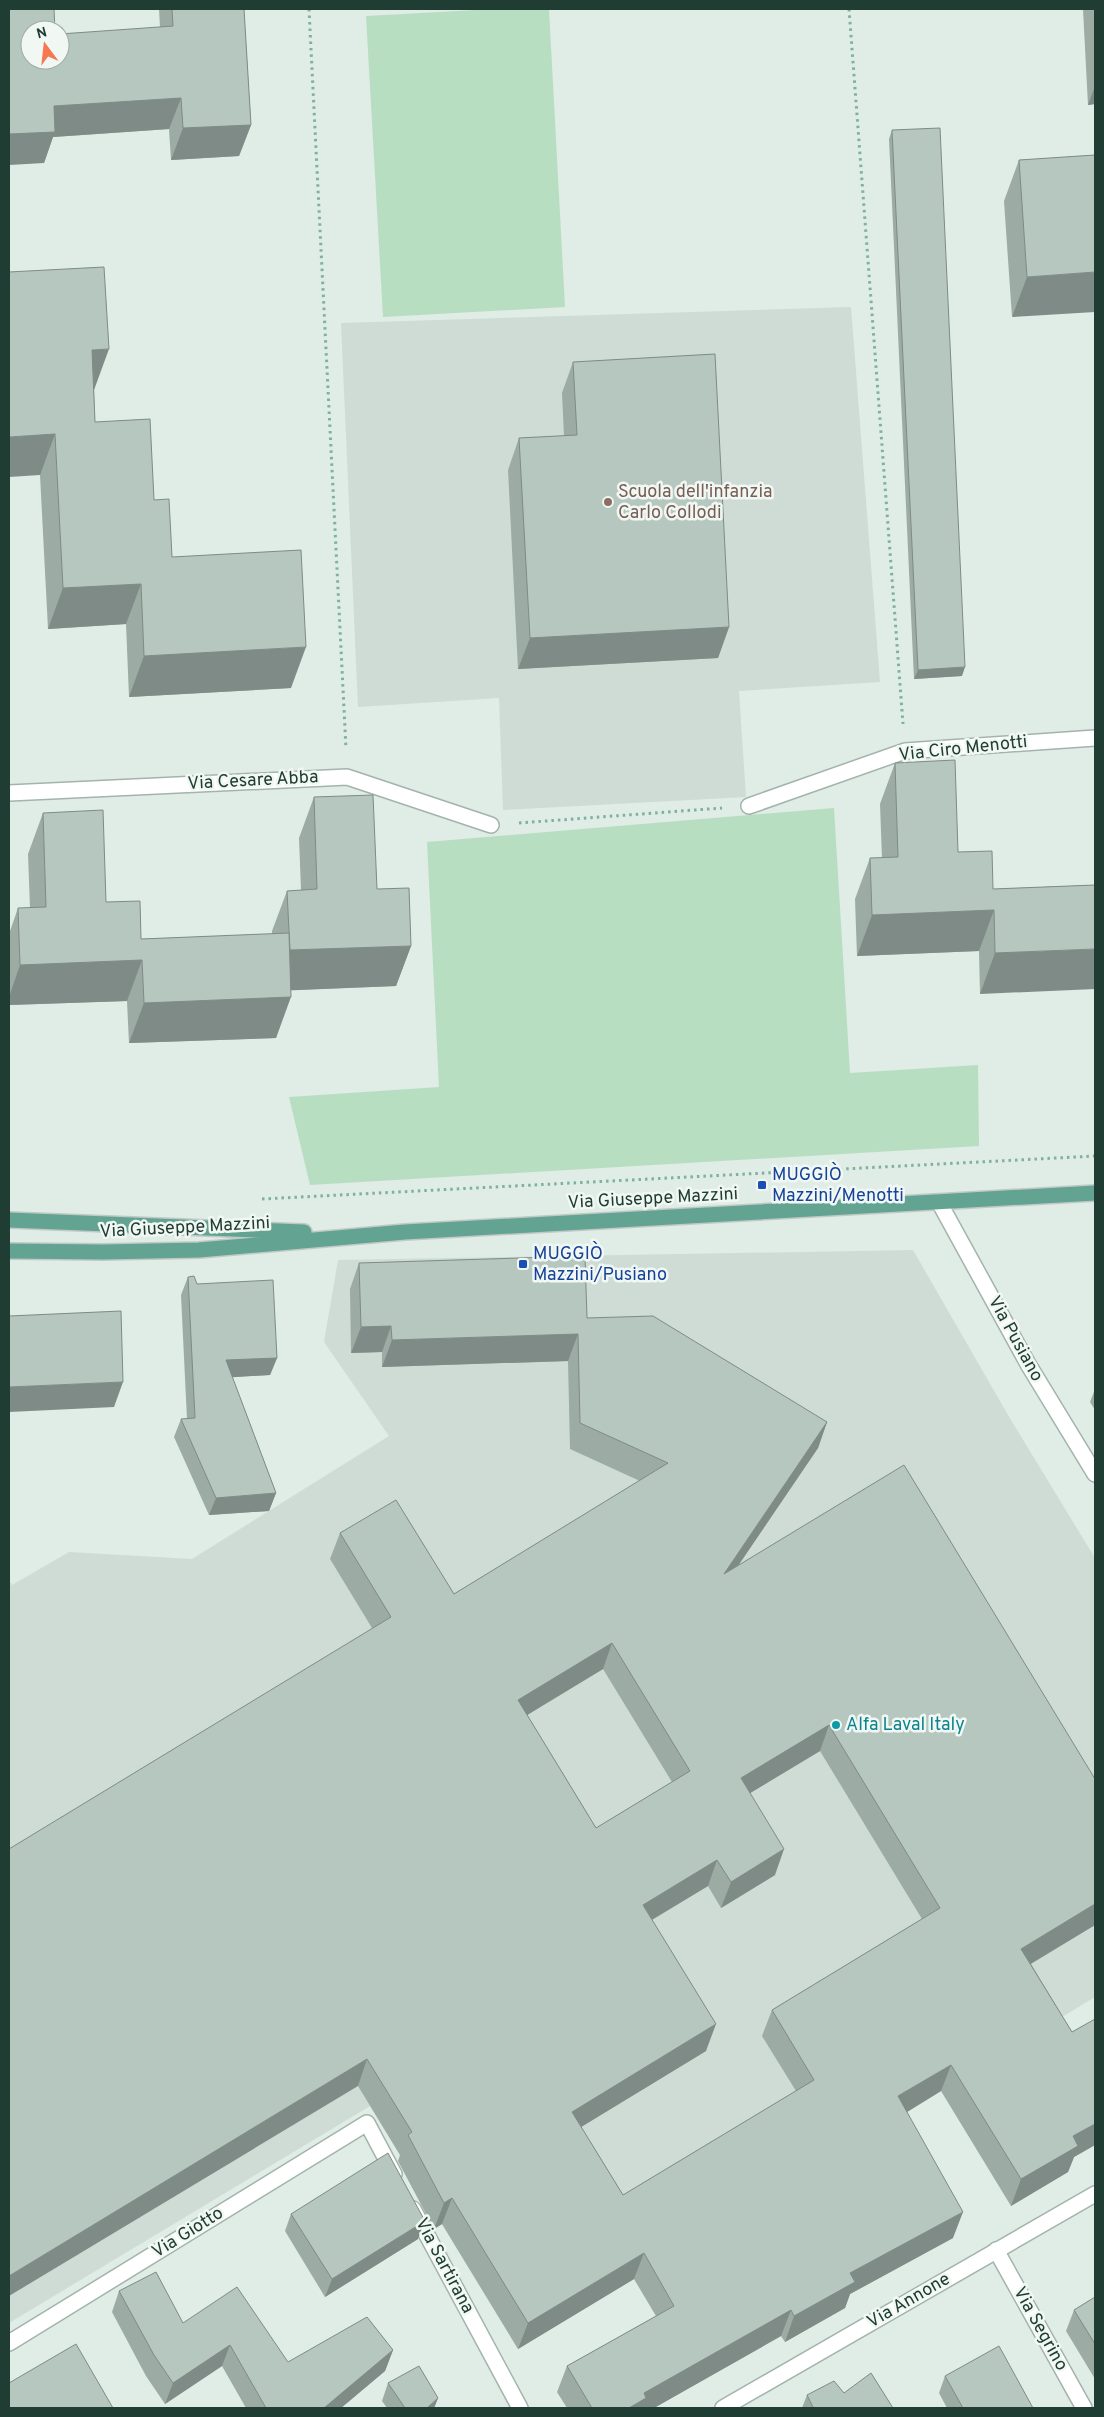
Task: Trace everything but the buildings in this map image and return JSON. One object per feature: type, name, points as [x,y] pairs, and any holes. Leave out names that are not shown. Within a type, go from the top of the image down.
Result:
[{"type":"main road","name":"Via Giuseppe Mazzini","points":[[9,1251],[199,1250],[363,1235],[1095,1193]]},
{"type":"main road","name":"Via Giuseppe Mazzini","points":[[10,1218],[363,1235]]},
{"type":"street","name":"Via Ciro Menotti","points":[[749,806],[905,751],[1095,738]]},
{"type":"street","name":"Via Cesare Abba","points":[[9,793],[347,777],[490,825]]},
{"type":"street","name":"Via Pusiano","points":[[939,1202],[1028,1364],[1095,1474]]},
{"type":"street","name":"Via Sartirana","points":[[367,2123],[520,2408]]},
{"type":"street","name":"Via Giotto","points":[[9,2343],[367,2123]]},
{"type":"street","name":"Via Annone","points":[[723,2408],[1095,2194]]},
{"type":"street","name":"Via Segrino","points":[[996,2250],[1084,2408]]},
{"type":"path","points":[[309,9],[347,777]]},
{"type":"path","points":[[849,9],[905,751]]},
{"type":"path","points":[[490,825],[749,806]]},
{"type":"path","points":[[257,1199],[1095,1156]]},
{"type":"shaded area","name":"Scuola dell'infanzia Carlo Collodi","points":[[851,307],[880,682],[739,691],[746,797],[503,810],[499,698],[358,707],[341,323]]},
{"type":"shaded area","points":[[913,1250],[1008,1415],[1095,1558],[1095,1997],[518,2349],[370,2106],[9,2323],[9,1580],[12,1585],[69,1552],[192,1559],[389,1436],[324,1342],[338,1260]]},
{"type":"green space","points":[[494,9],[549,9],[565,307],[383,317],[366,16]]},
{"type":"green space","points":[[834,808],[850,1073],[978,1065],[979,1146],[310,1185],[289,1097],[439,1087],[427,842]]},
{"type":"place","name":"Scuola dell'infanzia Carlo Collodi","points":[[608,502]]},
{"type":"place","name":"MUGGIÒ Mazzini/Menotti","points":[[762,1185]]},
{"type":"place","name":"MUGGIÒ Mazzini/Pusiano","points":[[523,1264]]},
{"type":"place","name":"Alfa Laval Italy","points":[[836,1725]]}]
